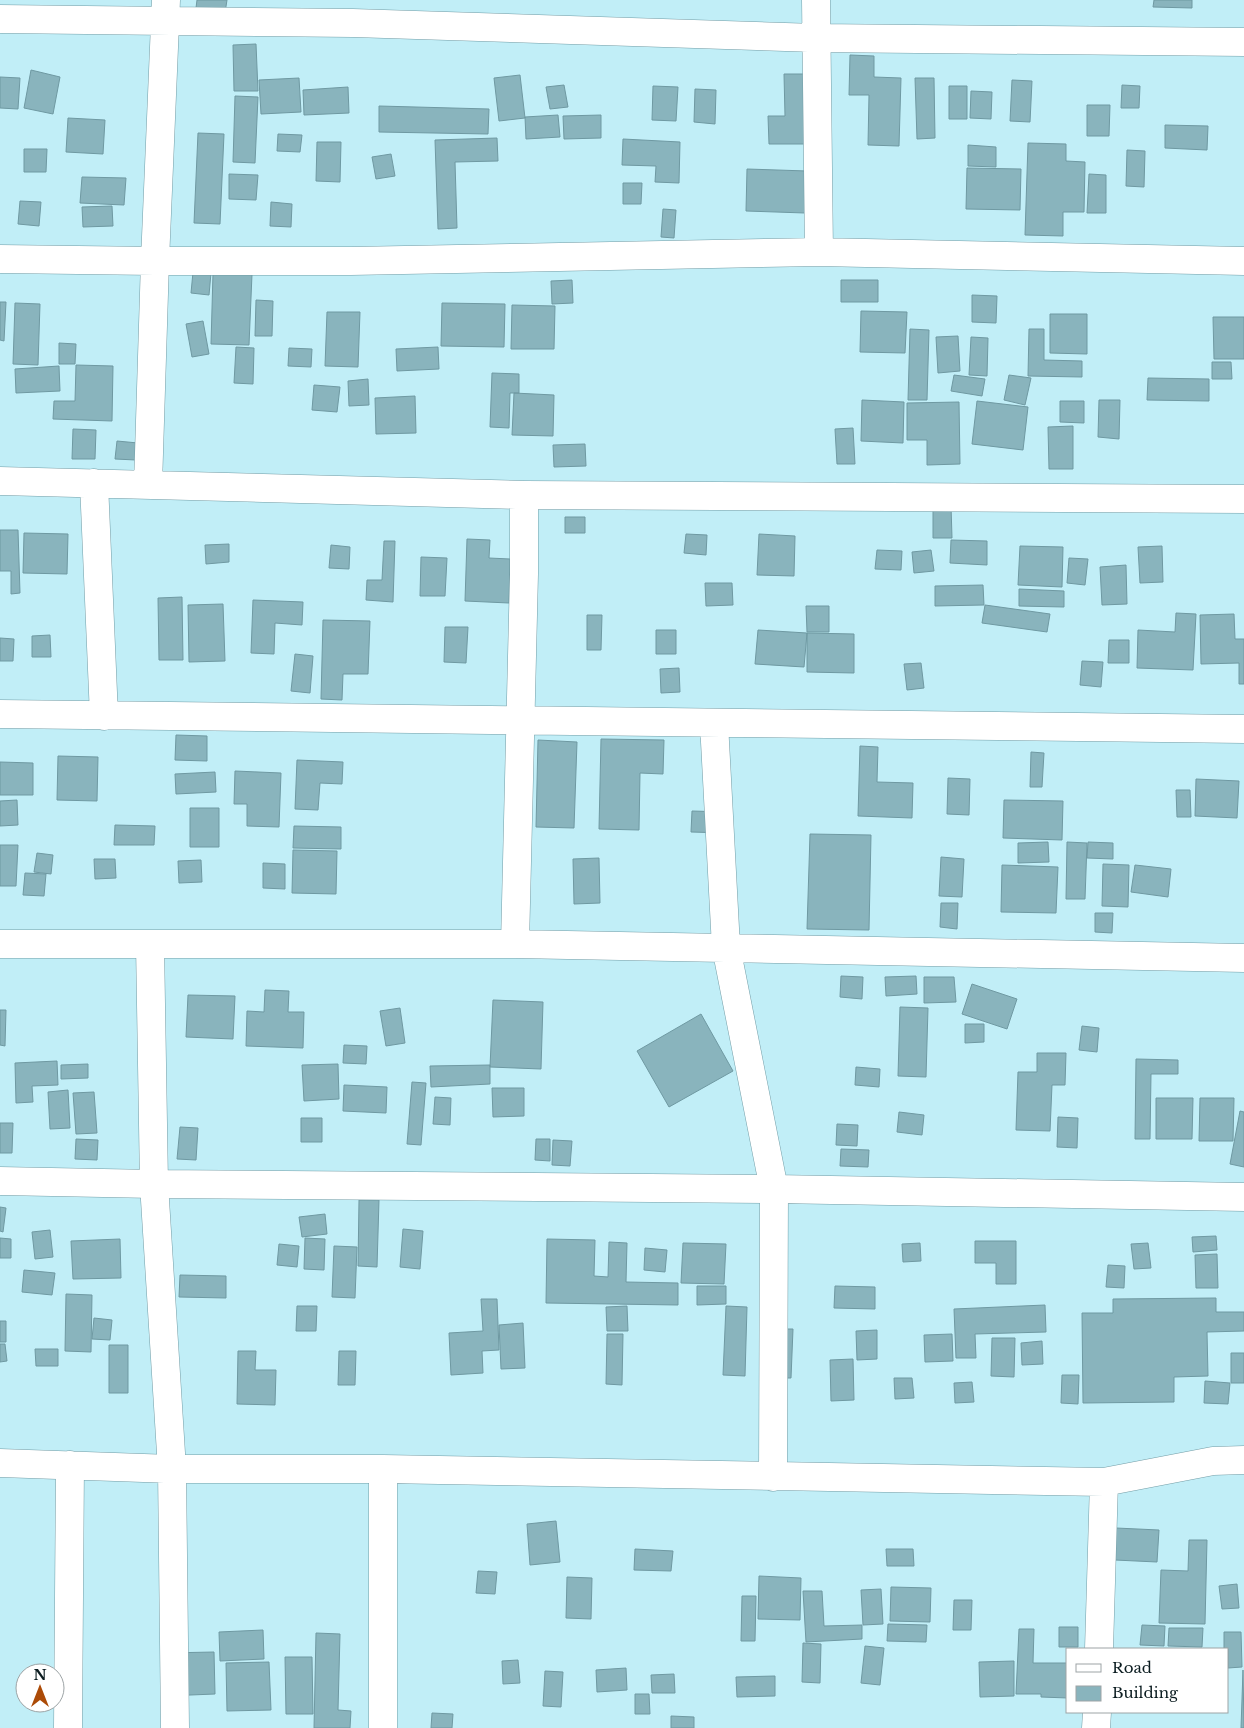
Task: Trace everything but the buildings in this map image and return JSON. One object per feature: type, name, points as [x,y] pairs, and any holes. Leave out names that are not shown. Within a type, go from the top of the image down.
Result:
[{"type":"street","points":[[816,0],[819,252]]},
{"type":"street","points":[[148,485],[165,11]]},
{"type":"street","points":[[0,19],[165,11],[353,23],[816,38],[1244,42]]},
{"type":"street","points":[[0,259],[351,261],[819,252],[1244,261]]},
{"type":"street","points":[[0,481],[524,495],[1244,498]]},
{"type":"street","points":[[94,483],[104,716]]},
{"type":"street","points":[[515,944],[524,574],[524,495]]},
{"type":"street","points":[[0,714],[1244,729]]},
{"type":"street","points":[[714,723],[726,947],[774,1189],[773,1477]]},
{"type":"street","points":[[0,944],[515,944],[1244,958]]},
{"type":"street","points":[[150,944],[154,1184],[172,1469],[175,1728]]},
{"type":"street","points":[[0,1181],[774,1189],[1244,1197]]},
{"type":"street","points":[[0,1463],[172,1469],[383,1469],[1104,1482],[1213,1461],[1244,1460]]},
{"type":"street","points":[[68,1728],[70,1464]]},
{"type":"street","points":[[383,1469],[383,1728]]},
{"type":"street","points":[[1099,1648],[1104,1482]]},
{"type":"street","points":[[1096,1728],[1097,1713]]}]
